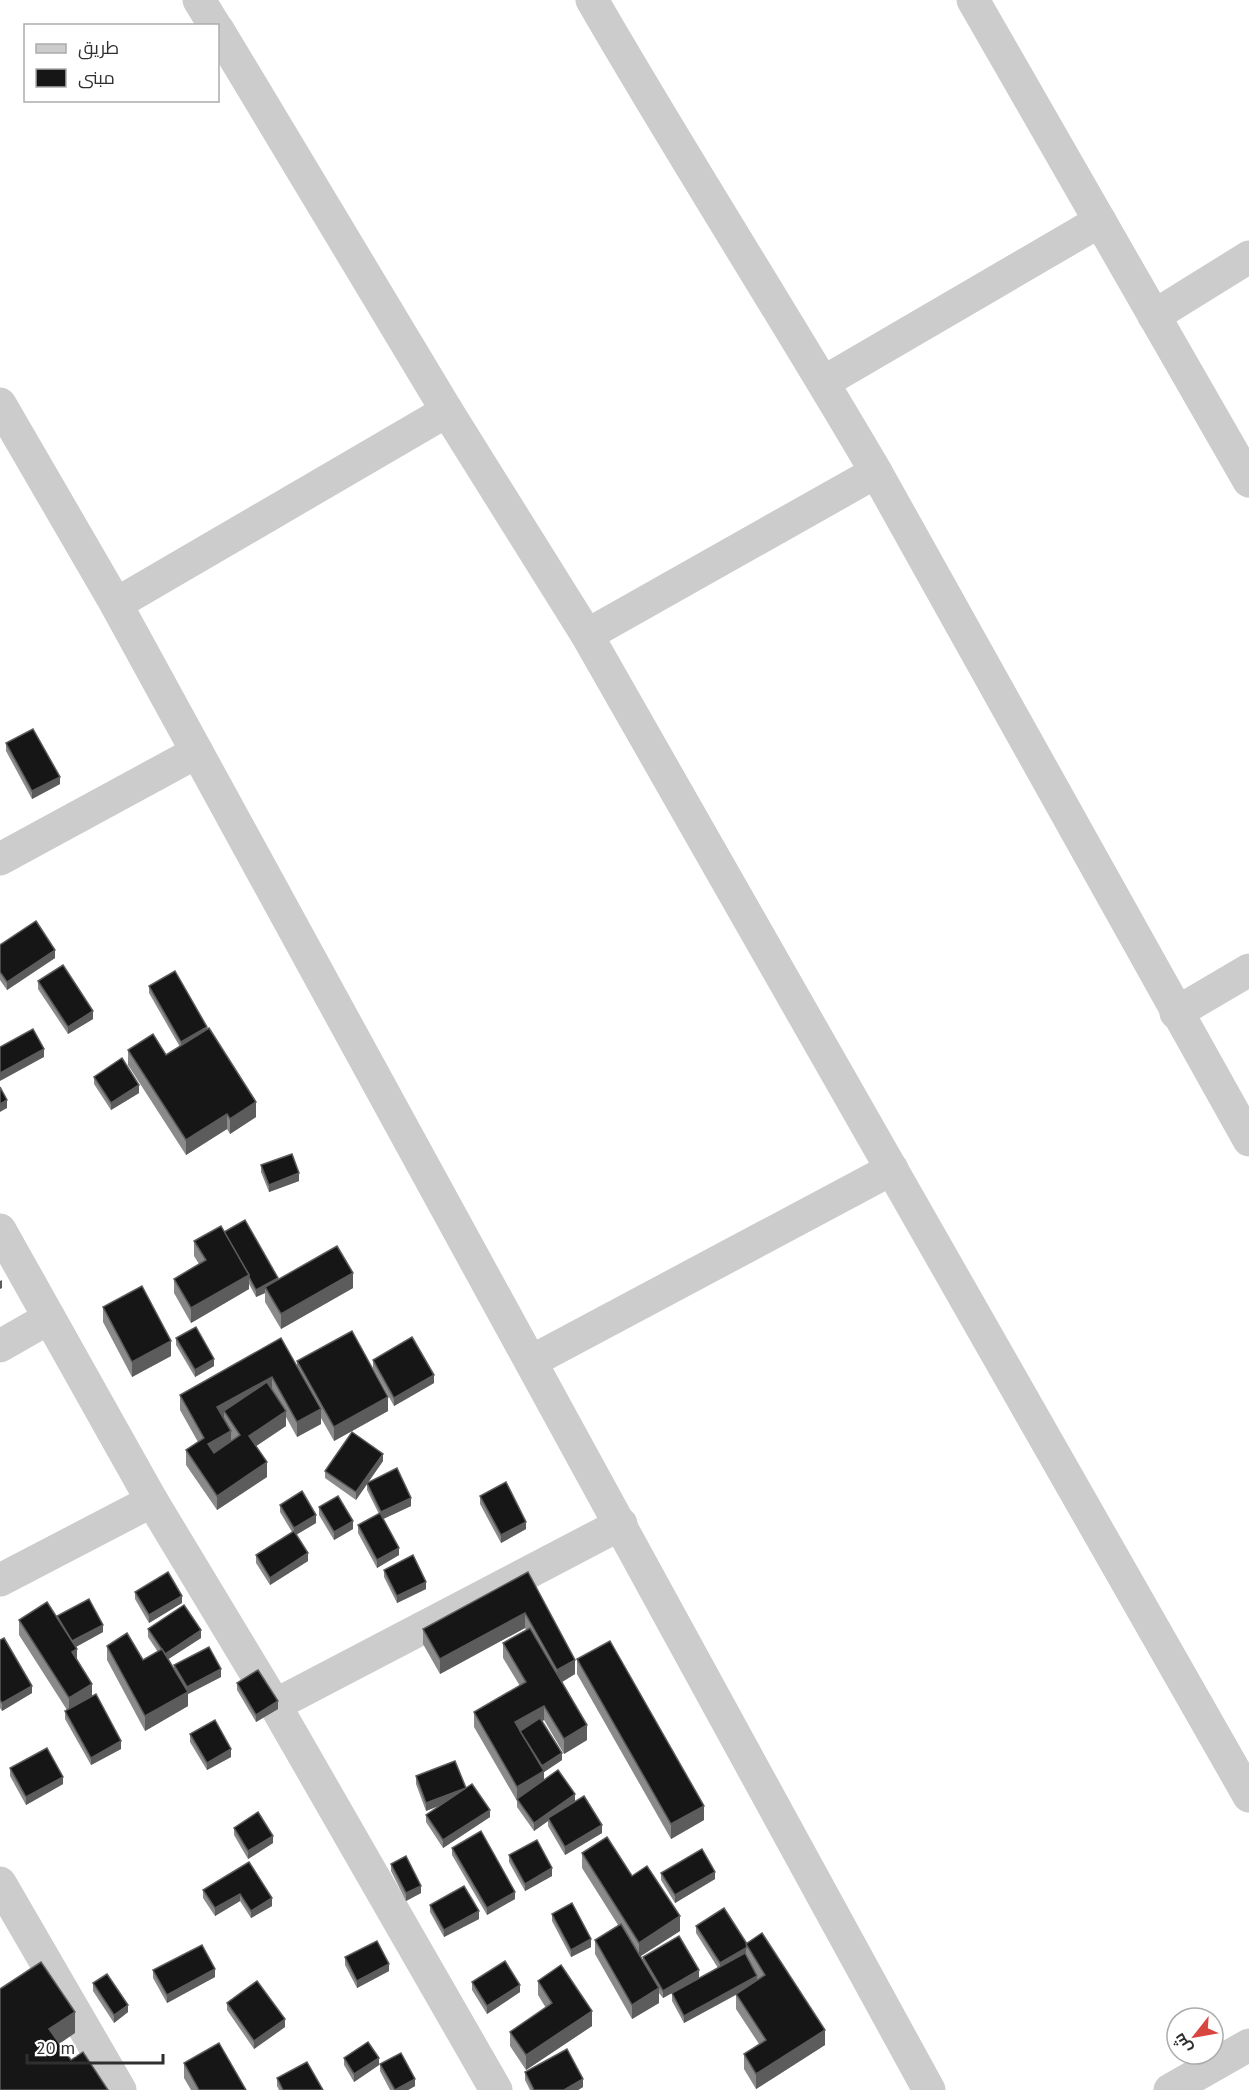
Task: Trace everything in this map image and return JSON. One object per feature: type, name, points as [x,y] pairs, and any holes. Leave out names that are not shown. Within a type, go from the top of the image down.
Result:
[{"type":"street","points":[[199,0],[213,24]]},
{"type":"street","points":[[592,0],[824,382],[876,472],[1176,1013],[1249,1140]]},
{"type":"street","points":[[973,0],[1249,481]]},
{"type":"street","points":[[219,32],[447,411],[587,635],[1249,1796]]},
{"type":"street","points":[[824,382],[1100,221]]},
{"type":"street","points":[[1154,316],[1249,257]]},
{"type":"street","points":[[0,404],[116,604],[929,2090]]},
{"type":"street","points":[[116,604],[447,411]]},
{"type":"street","points":[[587,635],[876,472]]},
{"type":"street","points":[[0,860],[197,752]]},
{"type":"street","points":[[1176,1013],[1249,970]]},
{"type":"street","points":[[532,1361],[892,1169]]},
{"type":"street","points":[[0,1230],[152,1501],[275,1705],[496,2090]]},
{"type":"street","points":[[0,1346],[49,1318]]},
{"type":"street","points":[[0,1580],[152,1501]]},
{"type":"street","points":[[275,1705],[621,1524]]},
{"type":"street","points":[[1,1887],[120,2090]]},
{"type":"street","points":[[1170,2090],[1249,2045]]},
{"type":"building","points":[[33,729],[60,777],[32,791],[6,743]]},
{"type":"building","points":[[36,921],[55,950],[7,982],[0,972],[0,945]]},
{"type":"building","points":[[63,965],[93,1011],[68,1027],[38,981]]},
{"type":"building","points":[[175,971],[207,1027],[181,1042],[149,986]]},
{"type":"building","points":[[209,1028],[256,1102],[230,1119],[227,1114],[186,1140],[128,1050],[153,1034],[166,1055]]},
{"type":"building","points":[[33,1029],[44,1049],[0,1073],[0,1047]]},
{"type":"building","points":[[122,1058],[139,1085],[111,1103],[94,1077]]},
{"type":"building","points":[[0,1087],[7,1100],[0,1104]]},
{"type":"building","points":[[292,1154],[299,1173],[269,1185],[261,1165]]},
{"type":"building","points":[[245,1220],[278,1278],[256,1290],[224,1232]]},
{"type":"building","points":[[221,1226],[249,1275],[191,1308],[174,1279],[206,1260],[194,1241]]},
{"type":"building","points":[[337,1246],[353,1273],[281,1314],[265,1287]]},
{"type":"building","points":[[142,1286],[171,1341],[132,1362],[103,1307]]},
{"type":"building","points":[[196,1327],[214,1359],[195,1370],[176,1338]]},
{"type":"building","points":[[352,1331],[388,1397],[334,1427],[297,1361]]},
{"type":"building","points":[[412,1337],[434,1375],[394,1398],[373,1360]]},
{"type":"building","points":[[281,1338],[321,1409],[297,1422],[272,1377],[217,1407],[231,1431],[208,1444],[214,1453],[240,1435],[224,1411],[267,1382],[286,1411],[249,1436],[267,1462],[217,1496],[186,1450],[204,1438],[180,1395]]},
{"type":"building","points":[[352,1432],[383,1454],[356,1492],[325,1471]]},
{"type":"building","points":[[397,1468],[411,1498],[381,1512],[367,1483]]},
{"type":"building","points":[[506,1482],[526,1522],[501,1535],[480,1496]]},
{"type":"building","points":[[302,1491],[316,1515],[294,1528],[280,1505]]},
{"type":"building","points":[[338,1496],[353,1521],[334,1532],[319,1507]]},
{"type":"building","points":[[380,1513],[399,1548],[377,1560],[358,1525]]},
{"type":"building","points":[[294,1531],[308,1553],[270,1578],[256,1555]]},
{"type":"building","points":[[413,1555],[426,1582],[397,1596],[384,1570]]},
{"type":"building","points":[[168,1572],[182,1596],[149,1615],[135,1592]]},
{"type":"building","points":[[528,1572],[575,1660],[557,1670],[525,1613],[440,1659],[423,1629]]},
{"type":"building","points":[[89,1599],[103,1625],[72,1641],[57,1616]]},
{"type":"building","points":[[47,1602],[77,1649],[72,1652],[92,1684],[69,1698],[19,1620]]},
{"type":"building","points":[[184,1605],[201,1630],[165,1654],[148,1629]]},
{"type":"building","points":[[530,1628],[587,1725],[564,1739],[544,1706],[515,1722],[544,1771],[517,1787],[474,1712],[526,1682],[503,1643]]},
{"type":"building","points":[[127,1633],[143,1660],[162,1649],[188,1692],[145,1716],[107,1646]]},
{"type":"building","points":[[4,1638],[32,1686],[2,1703],[0,1700],[0,1640]]},
{"type":"building","points":[[610,1641],[704,1806],[671,1824],[577,1659]]},
{"type":"building","points":[[209,1647],[221,1669],[187,1687],[174,1665]]},
{"type":"building","points":[[258,1670],[278,1701],[256,1715],[237,1683]]},
{"type":"building","points":[[96,1694],[121,1741],[91,1758],[65,1711]]},
{"type":"building","points":[[540,1718],[562,1753],[542,1766],[520,1731]]},
{"type":"building","points":[[215,1720],[231,1749],[207,1763],[190,1734]]},
{"type":"building","points":[[47,1748],[63,1777],[26,1797],[10,1768]]},
{"type":"building","points":[[455,1761],[466,1788],[426,1803],[416,1776]]},
{"type":"building","points":[[558,1770],[575,1794],[534,1823],[517,1799]]},
{"type":"building","points":[[472,1784],[490,1810],[443,1840],[426,1815]]},
{"type":"building","points":[[584,1796],[602,1825],[565,1847],[548,1818]]},
{"type":"building","points":[[258,1812],[273,1836],[248,1851],[234,1828]]},
{"type":"building","points":[[481,1831],[515,1892],[487,1908],[452,1848]]},
{"type":"building","points":[[607,1837],[632,1876],[647,1866],[680,1916],[639,1943],[582,1853]]},
{"type":"building","points":[[537,1840],[552,1868],[525,1884],[509,1855]]},
{"type":"building","points":[[702,1849],[715,1872],[675,1895],[661,1873]]},
{"type":"building","points":[[406,1856],[421,1886],[406,1893],[391,1864]]},
{"type":"building","points":[[249,1862],[272,1898],[251,1911],[240,1894],[215,1908],[203,1890]]},
{"type":"building","points":[[464,1886],[479,1911],[444,1930],[430,1905]]},
{"type":"building","points":[[572,1903],[591,1939],[571,1950],[552,1914]]},
{"type":"building","points":[[724,1908],[747,1944],[746,1948],[720,1963],[696,1926]]},
{"type":"building","points":[[621,1924],[659,1988],[632,2005],[595,1940]]},
{"type":"building","points":[[762,1933],[825,2030],[756,2074],[744,2054],[766,2040],[736,1994],[765,1975],[746,1944]]},
{"type":"building","points":[[679,1936],[699,1970],[663,1991],[643,1957]]},
{"type":"building","points":[[377,1941],[389,1964],[357,1981],[345,1957]]},
{"type":"building","points":[[202,1945],[215,1969],[167,1995],[153,1970]]},
{"type":"building","points":[[745,1953],[757,1976],[684,2016],[672,1993]]},
{"type":"building","points":[[505,1961],[520,1985],[487,2006],[472,1982]]},
{"type":"building","points":[[41,1962],[75,2012],[49,2029],[71,2060],[83,2052],[108,2090],[0,2090],[0,1989]]},
{"type":"building","points":[[561,1965],[592,2011],[526,2055],[510,2032],[552,2003],[538,1981]]},
{"type":"building","points":[[107,1974],[128,2005],[114,2015],[93,1983]]},
{"type":"building","points":[[257,1981],[285,2019],[254,2041],[227,2003]]},
{"type":"building","points":[[368,2042],[379,2058],[354,2074],[344,2058]]},
{"type":"building","points":[[219,2043],[246,2090],[199,2090],[184,2063]]},
{"type":"building","points":[[567,2049],[583,2079],[564,2090],[534,2090],[525,2072]]},
{"type":"building","points":[[401,2053],[415,2079],[395,2090],[380,2064]]},
{"type":"building","points":[[307,2062],[323,2090],[283,2090],[277,2078]]}]
